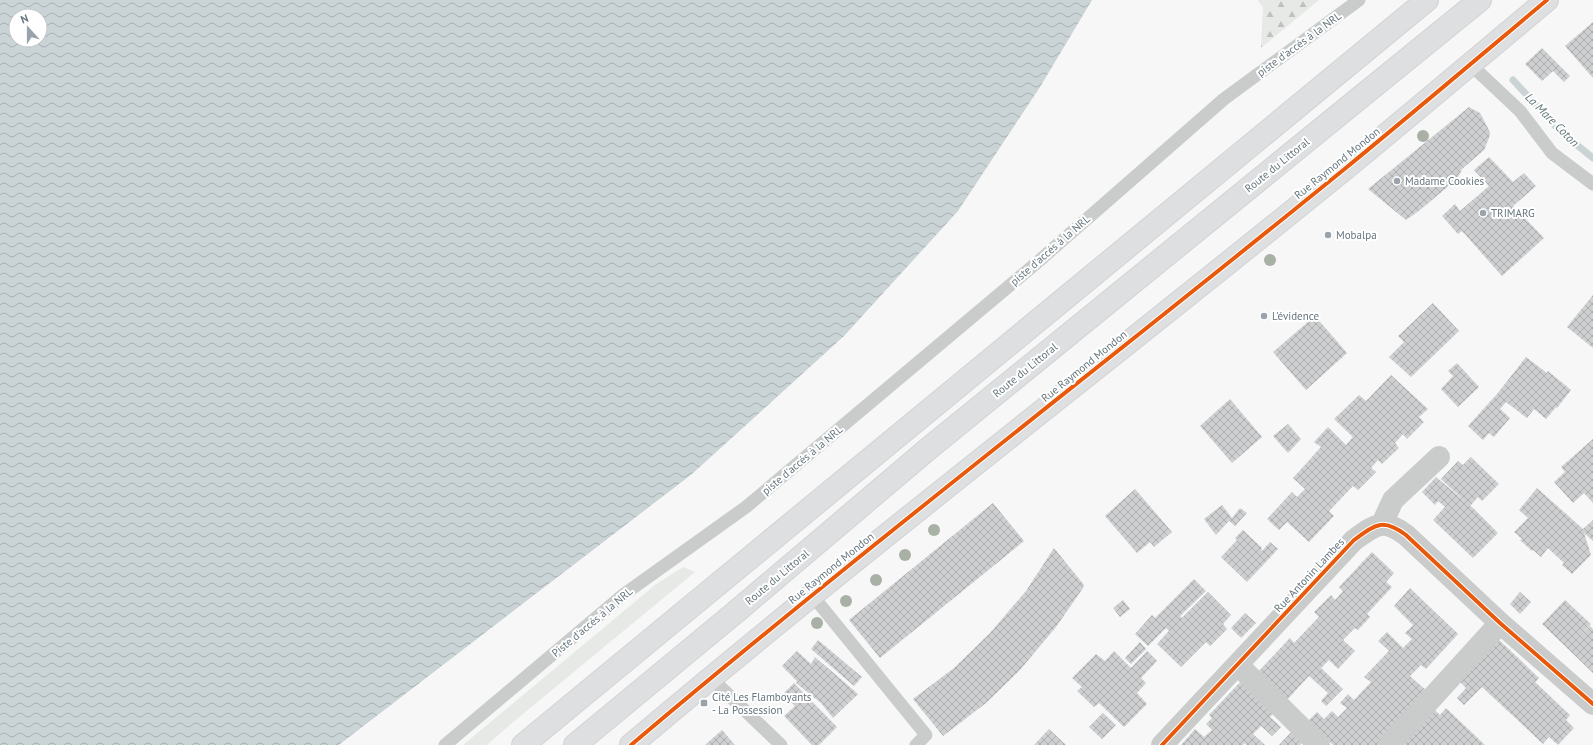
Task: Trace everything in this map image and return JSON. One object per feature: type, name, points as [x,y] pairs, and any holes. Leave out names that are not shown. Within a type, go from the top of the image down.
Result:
[{"type":"main road","points":[[524,745],[1427,0]]},
{"type":"main road","name":"Route du Littoral","points":[[575,745],[928,449],[1480,0]]},
{"type":"main road","name":"Rue Raymond Mondon","points":[[632,745],[812,595],[1348,166],[1547,0]]},
{"type":"street","points":[[1439,457],[1392,500],[1382,524],[1395,527],[1406,535],[1500,623],[1593,704]]},
{"type":"street","name":"Rue Antonin Lambes","points":[[1162,745],[1354,540],[1369,529],[1382,524]]},
{"type":"street","points":[[1389,745],[1500,623]]},
{"type":"street","points":[[1238,665],[1319,745]]},
{"type":"lane","name":"piste d'accés à la NRL","points":[[746,508],[1040,260],[1224,98],[1359,0]]},
{"type":"lane","points":[[1470,64],[1520,110],[1552,153],[1593,184]]},
{"type":"lane","name":"Piste d'accés à la NRL","points":[[445,745],[623,595],[746,508]]},
{"type":"lane","points":[[812,595],[926,735],[916,745]]},
{"type":"lane","points":[[711,678],[781,745]]},
{"type":"green space","points":[[1258,0],[1319,0],[1261,48],[1263,7]]},
{"type":"green space","points":[[683,567],[695,572],[487,745],[463,745],[655,585]]},
{"type":"water","points":[[0,0],[1092,0],[1040,87],[958,211],[844,336],[691,475],[339,745],[0,745]]},
{"type":"pier","points":[[858,325],[846,338],[692,477],[342,745],[339,745],[691,475]]},
{"type":"building","points":[[1593,22],[1593,78],[1565,46]]},
{"type":"building","points":[[1542,48],[1570,76],[1564,82],[1553,71],[1542,81],[1525,64]]},
{"type":"building","points":[[1469,107],[1480,113],[1490,132],[1484,150],[1462,169],[1457,179],[1420,210],[1406,220],[1368,189]]},
{"type":"building","name":"TRIMARG","points":[[1489,157],[1513,182],[1524,173],[1536,186],[1513,206],[1544,238],[1502,276],[1462,231],[1458,234],[1442,216],[1455,204],[1460,211],[1489,186],[1474,170]]},
{"type":"building","points":[[1593,295],[1593,348],[1567,327]]},
{"type":"building","points":[[1433,303],[1459,331],[1411,377],[1389,357],[1404,342],[1398,336]]},
{"type":"building","points":[[1315,316],[1347,353],[1306,390],[1273,352]]},
{"type":"building","points":[[1526,357],[1547,373],[1548,371],[1571,390],[1546,419],[1534,409],[1527,418],[1506,402],[1500,409],[1510,418],[1494,437],[1489,433],[1483,440],[1468,426],[1497,394]]},
{"type":"building","points":[[1457,363],[1479,387],[1458,407],[1441,389],[1453,376],[1448,371]]},
{"type":"building","points":[[1391,375],[1428,409],[1419,417],[1424,422],[1407,439],[1403,434],[1395,443],[1399,448],[1382,464],[1378,460],[1371,468],[1376,472],[1358,490],[1353,486],[1329,511],[1334,516],[1309,542],[1287,522],[1279,530],[1267,519],[1292,492],[1297,497],[1305,489],[1293,478],[1321,447],[1314,442],[1328,427],[1346,445],[1353,437],[1334,419],[1359,395],[1366,401]]},
{"type":"building","points":[[1230,399],[1262,437],[1232,463],[1200,426]]},
{"type":"building","points":[[1288,424],[1301,439],[1288,453],[1273,436]]},
{"type":"building","points":[[1593,439],[1593,503],[1584,493],[1573,503],[1554,482],[1565,472],[1561,467]]},
{"type":"building","points":[[1471,457],[1499,484],[1482,501],[1478,497],[1470,506],[1441,479],[1458,461],[1463,465]]},
{"type":"building","points":[[1436,477],[1474,509],[1498,533],[1473,558],[1433,520],[1445,507],[1438,501],[1435,505],[1422,492]]},
{"type":"building","points":[[1537,488],[1583,529],[1593,520],[1593,541],[1584,533],[1591,555],[1572,574],[1562,565],[1564,563],[1548,548],[1541,557],[1520,540],[1522,539],[1514,532],[1528,518],[1519,510]]},
{"type":"building","points":[[1135,489],[1172,532],[1154,547],[1150,542],[1137,553],[1105,516]]},
{"type":"building","points":[[993,503],[1024,541],[880,658],[849,620]]},
{"type":"building","points":[[1222,505],[1232,518],[1240,508],[1247,513],[1235,526],[1229,521],[1216,535],[1204,519]]},
{"type":"building","points":[[1243,530],[1262,548],[1262,551],[1270,542],[1278,549],[1247,582],[1221,557],[1237,540],[1235,538]]},
{"type":"building","points":[[1054,548],[1084,585],[1083,588],[1056,627],[1020,670],[986,703],[943,736],[913,699],[954,668],[990,633],[1026,591]]},
{"type":"building","points":[[1372,552],[1394,573],[1386,582],[1392,587],[1367,614],[1370,617],[1358,630],[1355,628],[1343,640],[1355,651],[1338,669],[1329,660],[1321,668],[1343,689],[1326,706],[1321,701],[1328,693],[1309,676],[1286,701],[1257,673],[1290,638],[1294,643],[1319,617],[1314,612],[1331,595],[1335,600],[1343,591],[1339,587]]},
{"type":"building","points":[[1194,579],[1206,591],[1180,616],[1182,618],[1208,592],[1231,615],[1223,624],[1227,629],[1210,646],[1206,642],[1181,667],[1157,644],[1169,631],[1166,628],[1148,646],[1135,634],[1152,615],[1155,618]]},
{"type":"building","points":[[1410,588],[1458,634],[1426,669],[1421,665],[1410,676],[1428,692],[1378,745],[1333,745],[1308,721],[1317,712],[1324,719],[1332,711],[1338,717],[1347,708],[1340,703],[1348,694],[1354,700],[1371,682],[1364,677],[1389,651],[1378,641],[1387,632],[1403,648],[1412,639],[1405,633],[1413,625],[1394,606]]},
{"type":"building","points":[[1520,592],[1531,602],[1520,614],[1510,604]]},
{"type":"building","points":[[1123,600],[1130,609],[1120,617],[1113,608]]},
{"type":"building","points":[[1565,600],[1591,624],[1577,639],[1590,626],[1593,629],[1593,673],[1542,624]]},
{"type":"building","points":[[1245,613],[1256,623],[1241,638],[1231,628]]},
{"type":"building","points":[[1496,637],[1539,678],[1535,682],[1570,715],[1566,720],[1574,728],[1558,745],[1549,737],[1543,744],[1482,687],[1464,705],[1457,698],[1466,688],[1457,679]]},
{"type":"building","points":[[818,640],[862,677],[854,686],[811,649]]},
{"type":"building","points":[[1140,642],[1146,649],[1131,664],[1125,658]]},
{"type":"building","points":[[797,651],[811,664],[815,657],[858,694],[833,718],[821,703],[796,683],[797,681],[782,666]]},
{"type":"building","points":[[1114,651],[1131,668],[1147,651],[1157,661],[1141,678],[1146,683],[1137,693],[1147,704],[1124,727],[1099,703],[1094,707],[1077,691],[1082,687],[1072,678],[1096,654],[1105,661]]},
{"type":"building","points":[[1245,677],[1278,709],[1270,717],[1281,727],[1272,736],[1261,726],[1253,734],[1265,745],[1246,745],[1245,743],[1243,745],[1181,745],[1195,729],[1204,737],[1212,730],[1206,724],[1212,718],[1209,715]]},
{"type":"building","points":[[794,683],[837,727],[819,745],[812,745],[784,716],[795,706],[783,694]]},
{"type":"building","points":[[1431,706],[1440,715],[1446,708],[1485,745],[1405,745],[1401,741]]},
{"type":"building","points":[[1103,713],[1116,725],[1102,739],[1089,727]]},
{"type":"building","points":[[1296,727],[1308,738],[1300,745],[1279,745]]},
{"type":"building","points":[[1049,729],[1066,745],[1034,745]]},
{"type":"building","points":[[722,730],[735,745],[705,745]]},
{"type":"waterway","name":"La Mare Coton","points":[[1513,80],[1561,132],[1593,158]]},
{"type":"cycle path","points":[[631,745],[808,598],[1347,167],[1547,0]]},
{"type":"cycle path","points":[[1162,745],[1354,540],[1368,530],[1380,525],[1391,526],[1406,535],[1500,623],[1593,704]]},
{"type":"place","name":"Madame Cookies","points":[[1397,181]]},
{"type":"place","name":"TRIMARG","points":[[1483,213]]},
{"type":"place","name":"Mobalpa","points":[[1328,235]]},
{"type":"place","name":"L'évidence","points":[[1264,316]]},
{"type":"place","name":"Cité Les Flamboyants - La Possession","points":[[704,703]]}]
